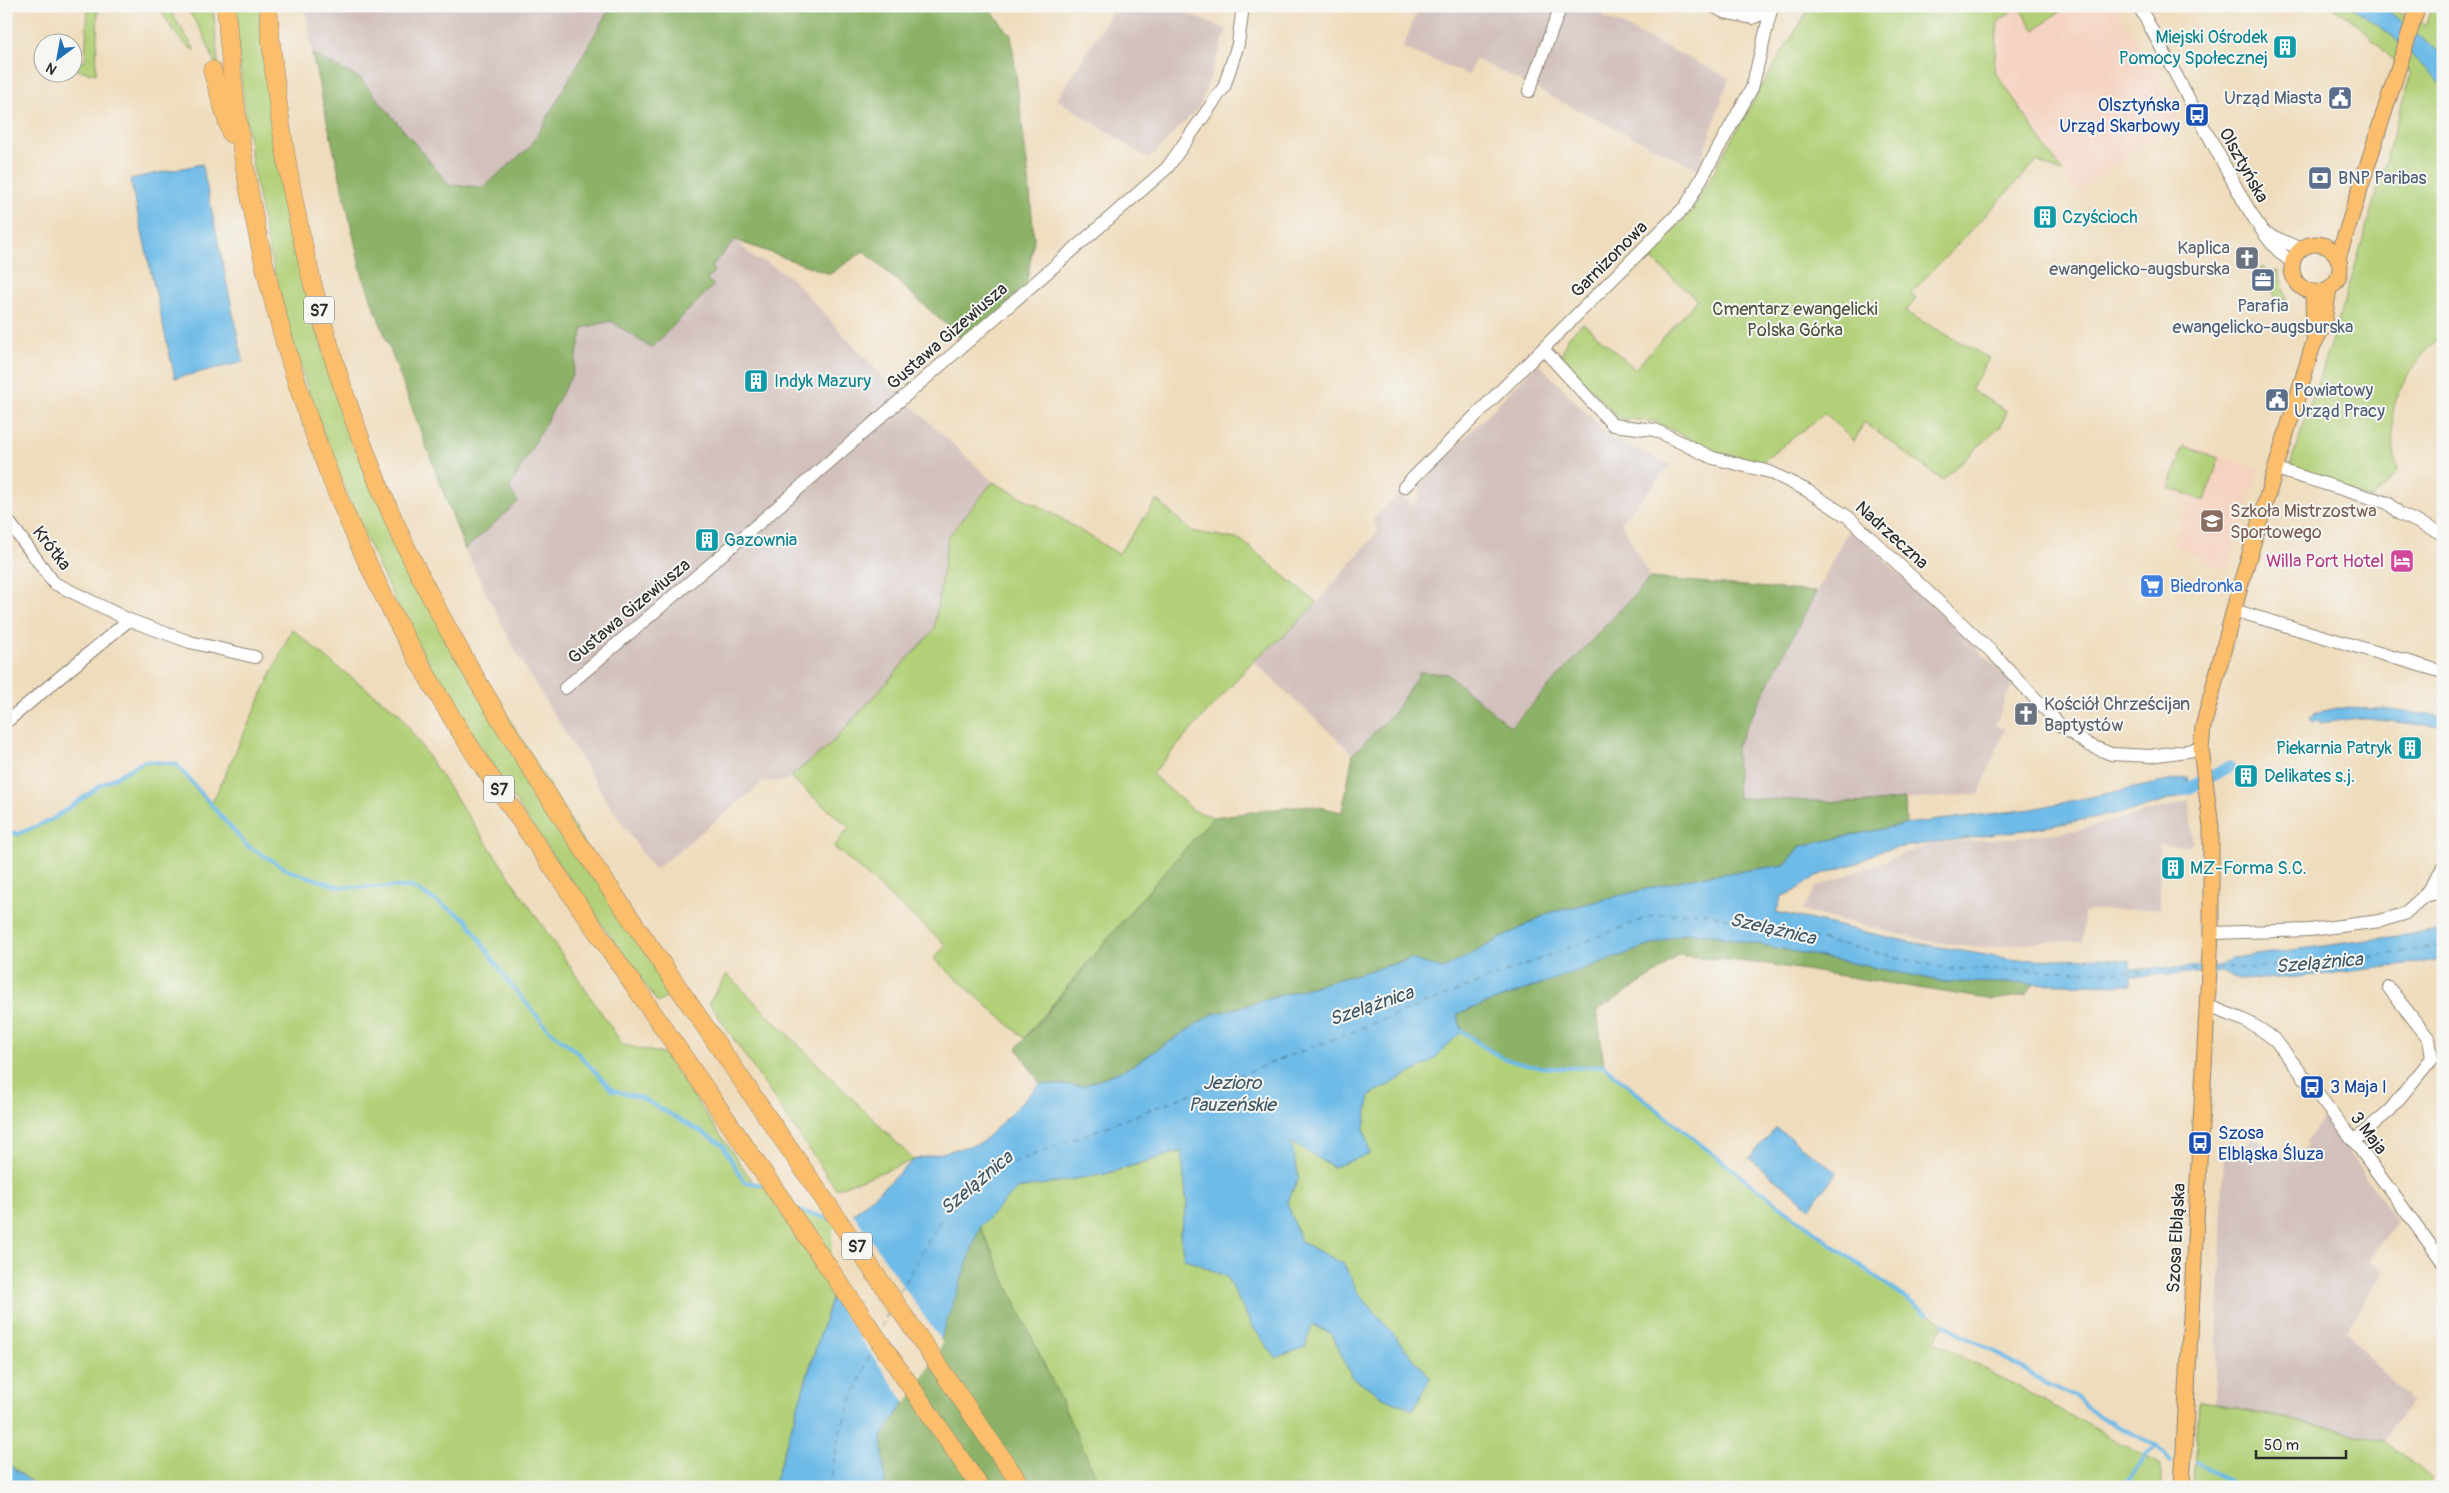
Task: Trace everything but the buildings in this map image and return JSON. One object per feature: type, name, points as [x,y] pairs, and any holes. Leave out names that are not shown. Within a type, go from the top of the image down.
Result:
[{"type":"highway","name":"S7","points":[[226,6],[234,91],[250,195],[274,303],[304,402],[330,473],[392,613],[440,700],[482,765],[980,1487]]},
{"type":"highway","name":"S7","points":[[268,6],[272,63],[283,143],[299,226],[328,339],[369,461],[415,564],[466,662],[576,839],[1022,1487]]},
{"type":"highway","points":[[212,70],[250,195]]},
{"type":"main road","points":[[2338,258],[2325,245],[2312,244],[2301,249],[2292,262],[2292,272],[2296,282],[2303,289],[2313,292],[2329,288],[2334,284],[2340,271],[2338,258],[2418,6]]},
{"type":"main road","points":[[2325,245],[2352,218]]},
{"type":"main road","points":[[2313,345],[2323,327],[2329,288]]},
{"type":"main road","points":[[2313,292],[2313,345]]},
{"type":"main road","name":"Szosa Elbląska","points":[[2182,1487],[2210,937],[2212,827],[2200,749],[2207,708],[2234,610],[2313,345]]},
{"type":"street","name":"Gustawa Gizewiusza","points":[[565,688],[758,524],[1167,168],[1224,87],[1238,44],[1243,6]]},
{"type":"street","points":[[1529,91],[1561,6]]},
{"type":"street","name":"Garnizonowa","points":[[1713,6],[1724,12],[1752,18],[1772,8]]},
{"type":"street","name":"Olsztyńska","points":[[2138,6],[2258,226],[2266,233],[2284,257],[2292,262]]},
{"type":"street","name":"Garnizonowa","points":[[1404,487],[1544,350],[1686,206],[1752,88],[1772,8]]},
{"type":"street","name":"Olsztyńska","points":[[2266,233],[2301,249]]},
{"type":"street","name":"Nadrzeczna","points":[[1544,350],[1613,425],[1655,430],[1713,458],[1770,472],[1808,490],[1848,516],[1994,654],[2060,725],[2089,746],[2111,754],[2150,756],[2200,749]]},
{"type":"street","points":[[2276,469],[2388,503],[2400,514],[2443,534]]},
{"type":"street","name":"Krótka","points":[[6,518],[54,583],[129,620],[190,642],[255,657]]},
{"type":"street","points":[[2234,610],[2443,672]]},
{"type":"street","points":[[6,722],[129,620]]},
{"type":"street","points":[[2210,937],[2309,930],[2380,921],[2404,914],[2424,896],[2443,868]]},
{"type":"street","points":[[2424,896],[2443,892]]},
{"type":"street","points":[[2354,1141],[2390,1110],[2438,1058],[2429,1039],[2389,988]]},
{"type":"street","name":"3 Maja","points":[[2207,1006],[2241,1019],[2276,1041],[2354,1141],[2443,1262]]},
{"type":"shaded area","points":[[305,6],[611,6],[531,146],[484,187],[449,185],[361,79],[312,54]]},
{"type":"shaded area","points":[[1116,6],[1185,6],[1184,13],[1227,29],[1200,106],[1149,159],[1057,99]]},
{"type":"shaded area","points":[[1419,6],[1608,6],[1603,16],[1729,78],[1698,169],[1475,59],[1469,75],[1403,48]]},
{"type":"shaded area","points":[[2012,6],[2113,6],[2183,113],[2088,185],[2075,191],[1994,69],[1998,22],[2012,11]]},
{"type":"shaded area","points":[[735,240],[756,260],[764,261],[790,277],[894,389],[993,482],[948,537],[934,630],[829,746],[783,782],[765,781],[656,869],[651,866],[607,801],[518,656],[465,550],[518,503],[509,490],[572,375],[583,328],[611,321],[713,285],[707,280],[712,266]]},
{"type":"shaded area","points":[[1538,363],[1611,438],[1671,465],[1621,522],[1650,578],[1510,727],[1447,674],[1420,672],[1395,711],[1353,754],[1253,661],[1285,635],[1317,603],[1379,530],[1372,520],[1399,494],[1413,506],[1421,497],[1419,485]]},
{"type":"shaded area","name":"Szkoła Mistrzostwa Sportowego","points":[[2182,442],[2259,469],[2226,571],[2172,543],[2189,498],[2160,487],[2169,478]]},
{"type":"shaded area","points":[[1850,527],[2014,684],[2005,699],[1996,725],[2005,729],[1979,794],[1868,803],[1738,798],[1736,747]]},
{"type":"shaded area","points":[[2189,801],[2193,842],[2189,846],[2159,845],[2160,909],[2090,910],[2084,913],[2083,941],[2042,941],[1978,948],[1929,941],[1802,911],[1816,887],[1933,843],[2005,839],[2079,830]]},
{"type":"shaded area","points":[[2323,1117],[2397,1221],[2369,1260],[2384,1270],[2346,1332],[2410,1401],[2385,1440],[2215,1403],[2224,1153],[2230,1140],[2242,1149],[2251,1137],[2293,1160],[2301,1149],[2304,1151],[2308,1144],[2307,1141]]},
{"type":"green space","points":[[88,6],[98,6],[96,74],[82,71],[82,62],[85,62]]},
{"type":"green space","points":[[158,6],[167,6],[195,50],[179,38]]},
{"type":"green space","points":[[185,6],[213,6],[219,73],[203,33]]},
{"type":"green space","points":[[234,6],[260,6],[268,92],[279,170],[290,225],[324,355],[370,484],[673,993],[658,1003],[527,818],[464,723],[408,625],[362,530],[323,433],[290,333],[277,282],[259,203],[250,147]]},
{"type":"green space","points":[[611,6],[987,6],[1011,35],[1029,180],[1034,239],[1025,293],[966,343],[864,251],[830,274],[735,240],[712,266],[714,271],[707,280],[714,285],[651,348],[611,321],[583,328],[572,375],[509,489],[518,502],[465,550],[362,274],[312,54],[361,79],[449,185],[484,187],[531,146]]},
{"type":"green space","name":"Cmentarz ewangelicki Polska Górka","points":[[1811,6],[2012,6],[2012,11],[1998,22],[1994,69],[2063,173],[2037,161],[1911,293],[1916,299],[1905,312],[1989,358],[1971,390],[2007,411],[2001,426],[1942,480],[1864,422],[1854,442],[1825,413],[1762,462],[1716,452],[1656,422],[1618,418],[1562,357],[1568,338],[1583,323],[1635,369],[1697,300],[1647,255],[1692,211],[1759,90]]},
{"type":"green space","points":[[2017,6],[2067,6],[2035,30]]},
{"type":"green space","points":[[2330,6],[2399,6],[2397,12],[2425,25],[2430,12],[2435,6],[2443,6],[2443,342],[2438,338],[2411,370],[2402,384],[2396,399],[2392,431],[2398,472],[2372,499],[2288,472],[2351,280],[2411,73],[2400,66],[2352,20]]},
{"type":"green space","points":[[2263,266],[2270,273],[2278,271],[2287,300],[2278,302],[2260,268]]},
{"type":"green space","points":[[2183,446],[2219,458],[2205,501],[2169,488]]},
{"type":"green space","points":[[993,482],[1057,516],[1118,554],[1157,500],[1191,531],[1241,540],[1317,603],[1285,635],[1253,661],[1152,774],[1193,810],[1213,817],[1024,1038],[934,959],[946,945],[834,847],[849,827],[790,777],[829,746],[934,630],[948,537]]},
{"type":"green space","points":[[1650,578],[1816,592],[1736,747],[1738,798],[1868,803],[1905,799],[1906,824],[1801,846],[1785,865],[1691,878],[1549,913],[1443,969],[1410,959],[1211,1015],[1130,1067],[1083,1086],[1040,1084],[1017,1048],[1142,898],[1213,817],[1309,805],[1342,812],[1353,754],[1395,711],[1420,672],[1447,674],[1511,727]]},
{"type":"green space","points":[[292,629],[336,666],[398,712],[623,1045],[664,1054],[753,1182],[764,1184],[786,1206],[844,1223],[834,1289],[773,1487],[36,1487],[6,1462],[6,831],[18,834],[53,819],[101,785],[145,761],[176,764],[211,805]]},
{"type":"green space","points":[[1685,933],[1707,934],[1946,982],[2034,983],[2026,995],[1994,1000],[1767,964],[1677,955],[1658,972],[1597,1010],[1604,1066],[1548,1068],[1520,1063],[1494,1053],[1462,1031],[1457,1014]]},
{"type":"green space","points":[[727,974],[914,1160],[836,1189],[709,1003]]},
{"type":"green space","points":[[1462,1031],[1495,1054],[1564,1069],[1604,1066],[1771,1199],[1944,1324],[1934,1341],[2161,1465],[2161,1487],[1100,1487],[980,1226],[1017,1189],[1105,1174],[1182,1151],[1187,1205],[1180,1233],[1184,1258],[1227,1277],[1252,1326],[1312,1325],[1332,1334],[1351,1376],[1430,1378],[1357,1291],[1344,1264],[1301,1242],[1287,1202],[1299,1178],[1290,1142],[1370,1154],[1364,1128],[1369,1095],[1430,1063]]},
{"type":"green space","points":[[980,1226],[1101,1487],[885,1487],[882,1437],[935,1352]]},
{"type":"green space","points":[[2199,1401],[2385,1440],[2433,1479],[2426,1487],[2194,1487]]},
{"type":"water","points":[[2351,6],[2382,6],[2443,55],[2443,86],[2391,35]]},
{"type":"water","points":[[202,164],[243,362],[175,378],[130,179]]},
{"type":"water","points":[[2338,708],[2383,709],[2443,717],[2443,727],[2359,718],[2313,723],[2310,718],[2315,715],[2314,713]]},
{"type":"water","name":"Jezioro Pauzeńskie","points":[[2188,777],[2190,793],[2140,809],[2039,828],[1881,850],[1857,863],[1816,876],[1795,891],[1782,896],[1776,912],[1910,942],[2015,960],[2102,958],[2130,961],[2130,969],[2221,966],[2233,958],[2443,930],[2443,958],[2415,964],[2298,977],[2238,980],[2221,972],[2131,976],[2131,985],[1946,982],[1707,934],[1685,933],[1457,1014],[1462,1031],[1430,1063],[1370,1095],[1364,1128],[1370,1154],[1333,1167],[1291,1142],[1299,1178],[1287,1202],[1301,1242],[1344,1264],[1357,1291],[1430,1378],[1413,1410],[1383,1397],[1351,1376],[1332,1334],[1312,1325],[1305,1347],[1276,1358],[1252,1326],[1227,1277],[1184,1258],[1180,1233],[1187,1205],[1181,1151],[1105,1174],[1017,1189],[980,1226],[936,1352],[882,1437],[885,1487],[773,1487],[834,1289],[835,1230],[914,1160],[981,1143],[1040,1084],[1083,1086],[1130,1067],[1211,1015],[1411,959],[1443,969],[1549,913],[1691,878],[1785,865],[1801,846],[1906,824],[2032,809]]},
{"type":"water","points":[[1776,1128],[1837,1172],[1810,1207],[1749,1158]]},
{"type":"water","points":[[6,1462],[36,1487],[15,1487],[6,1480]]},
{"type":"pier","points":[[852,1212],[942,1342],[938,1353],[906,1404],[830,1294],[833,1230]]},
{"type":"waterway","points":[[6,831],[18,834],[53,819],[101,785],[145,761],[176,764],[246,845],[290,871],[340,887],[412,887],[466,919],[507,980],[548,1029],[577,1052],[612,1090],[642,1098],[722,1144],[744,1182],[765,1185]]},
{"type":"waterway","points":[[2173,791],[2189,788],[2229,767]]},
{"type":"waterway","points":[[1462,1031],[1494,1053],[1520,1063],[1548,1068],[1604,1066],[1764,1193],[1845,1255],[1928,1314]]},
{"type":"waterway","points":[[797,1210],[831,1219]]},
{"type":"waterway","points":[[1944,1324],[2023,1368],[2049,1386],[2076,1397],[2098,1416],[2157,1446],[2170,1461]]},
{"type":"waterway","points":[[2123,1487],[2147,1454],[2157,1446]]},
{"type":"waterway","points":[[2197,1462],[2239,1487]]},
{"type":"ferry route","points":[[899,1292],[941,1219],[989,1172],[1654,915],[1700,912],[1949,969],[2135,972],[2201,970]]},
{"type":"ferry route","points":[[2215,969],[2335,963],[2443,945]]},
{"type":"ferry route","points":[[881,1328],[890,1308]]},
{"type":"ferry route","points":[[829,1487],[840,1431],[873,1347]]},
{"type":"place","name":"Miejski Ośrodek Pomocy Społecznej","points":[[2285,47]]},
{"type":"place","name":"Urząd Miasta","points":[[2340,98]]},
{"type":"place","name":"Olsztyńska Urząd Skarbowy","points":[[2197,115]]},
{"type":"place","name":"BNP Paribas","points":[[2320,178]]},
{"type":"place","name":"Czyścioch","points":[[2045,217]]},
{"type":"place","name":"Kaplica ewangelicko-augsburska","points":[[2247,258]]},
{"type":"place","name":"Parafia ewangelicko-augsburska","points":[[2263,280]]},
{"type":"place","name":"Indyk Mazury","points":[[756,381]]},
{"type":"place","name":"Powiatowy Urząd Pracy","points":[[2277,400]]},
{"type":"place","name":"Szkoła Mistrzostwa Sportowego","points":[[2212,521]]},
{"type":"place","name":"Gazownia","points":[[707,540]]},
{"type":"place","name":"Willa Port Hotel","points":[[2402,561]]},
{"type":"place","name":"Biedronka","points":[[2152,586]]},
{"type":"place","name":"Kościół Chrześcijan Baptystów","points":[[2026,714]]},
{"type":"place","name":"Piekarnia Patryk","points":[[2410,748]]},
{"type":"place","name":"Delikates s.j.","points":[[2246,776]]},
{"type":"place","name":"MZ-Forma S.C.","points":[[2173,868]]},
{"type":"place","name":"3 Maja I","points":[[2312,1087]]},
{"type":"place","name":"Szosa Elbląska Śluza","points":[[2200,1143]]},
{"type":"water label","name":"Szelążnica","points":[[1773,928]]},
{"type":"water label","name":"Szelążnica","points":[[2319,962]]},
{"type":"water label","name":"Szelążnica","points":[[1371,1005]]},
{"type":"water label","name":"Szelążnica","points":[[976,1182]]}]
